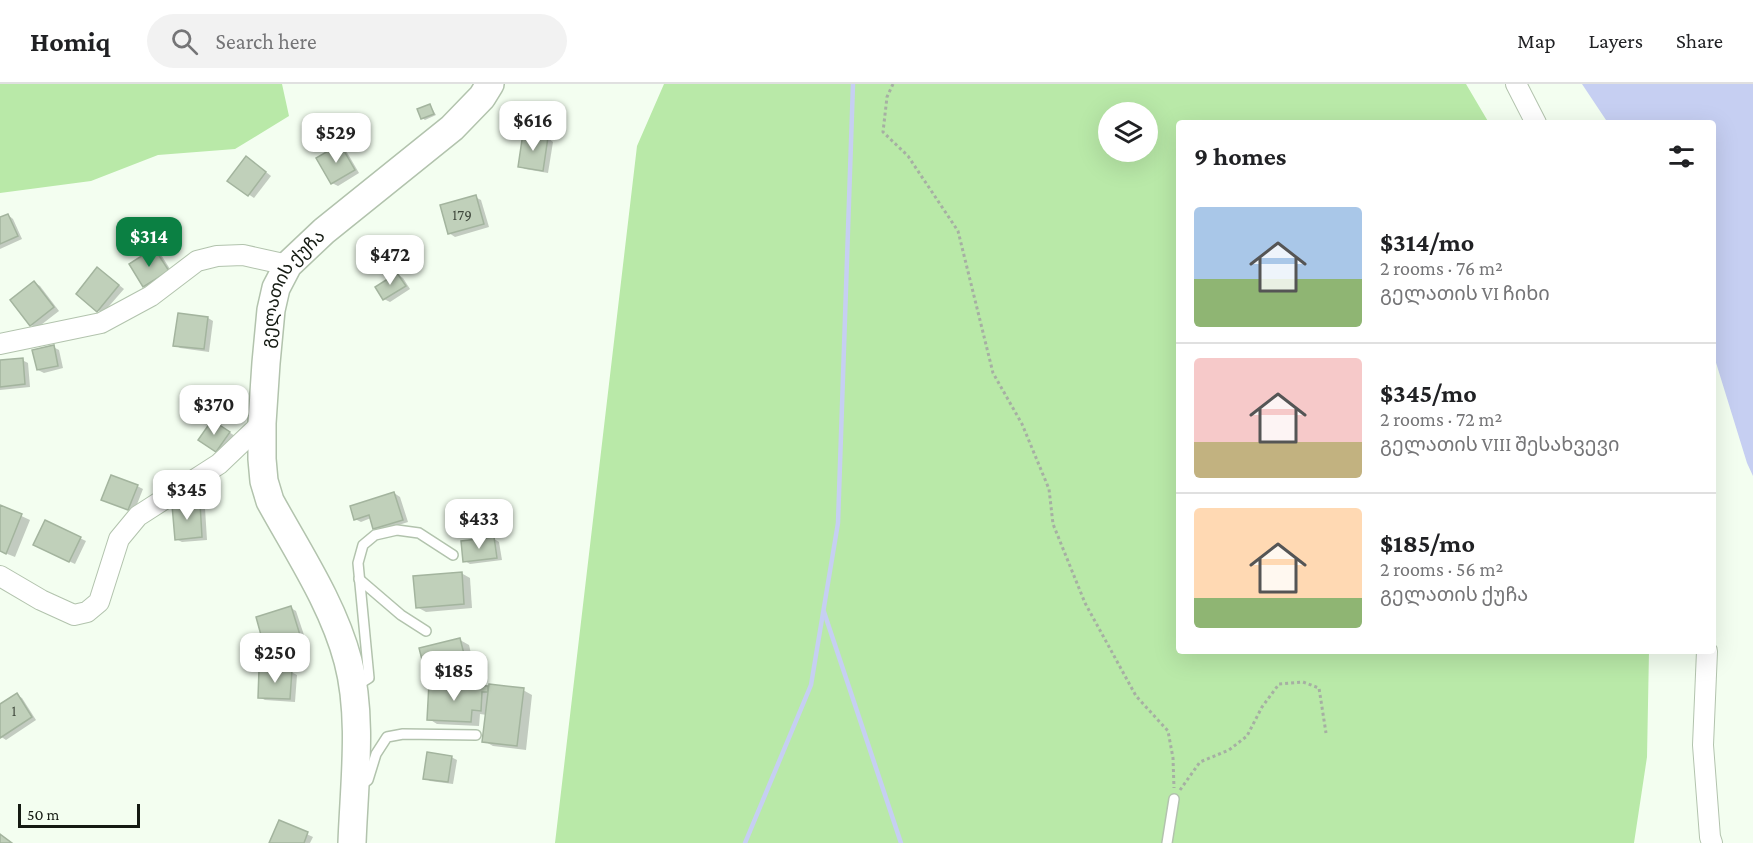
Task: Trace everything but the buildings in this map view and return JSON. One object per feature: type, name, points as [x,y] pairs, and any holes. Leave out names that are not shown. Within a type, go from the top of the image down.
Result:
[{"type":"main road","name":"გელათის ქუჩა","points":[[352,843],[355,746],[353,689],[349,662],[340,633],[270,501],[264,481],[262,423],[271,310],[276,288],[288,265],[324,231],[452,128],[482,97],[490,84]]},
{"type":"street","points":[[1516,84],[1534,120]]},
{"type":"street","points":[[0,344],[101,322],[151,296],[197,261],[217,256],[243,255],[288,265]]},
{"type":"street","points":[[0,576],[41,600],[74,615],[87,612],[99,602],[119,539],[138,516],[219,464],[262,423]]},
{"type":"street","points":[[1707,654],[1703,745],[1712,843]]},
{"type":"lane","points":[[353,689],[369,678],[358,563],[363,545],[375,535],[397,530],[419,533],[453,555]]},
{"type":"lane","points":[[359,579],[401,615],[426,631]]},
{"type":"lane","points":[[354,790],[368,780],[376,754],[387,737],[403,734],[476,735]]},
{"type":"lane","points":[[1167,843],[1174,799]]},
{"type":"path","points":[[893,84],[887,97],[883,132],[908,156],[958,231],[993,373],[1022,423],[1049,489],[1053,524],[1085,603],[1136,696],[1167,731],[1173,758],[1174,799]]},
{"type":"path","points":[[1174,799],[1200,762],[1229,750],[1247,736],[1279,684],[1303,682],[1319,688],[1326,733]]},
{"type":"green space","points":[[0,84],[282,84],[289,116],[235,149],[158,155],[91,181],[0,193]]},
{"type":"green space","points":[[664,84],[1466,84],[1487,120],[1176,120],[1176,654],[1649,654],[1647,757],[1634,843],[555,843],[637,146]]},
{"type":"water","points":[[1582,84],[1753,84],[1753,476],[1716,363],[1716,120],[1606,120]]},
{"type":"waterway","points":[[745,843],[811,685],[838,523],[853,84]]},
{"type":"waterway","points":[[824,612],[901,843]]}]
